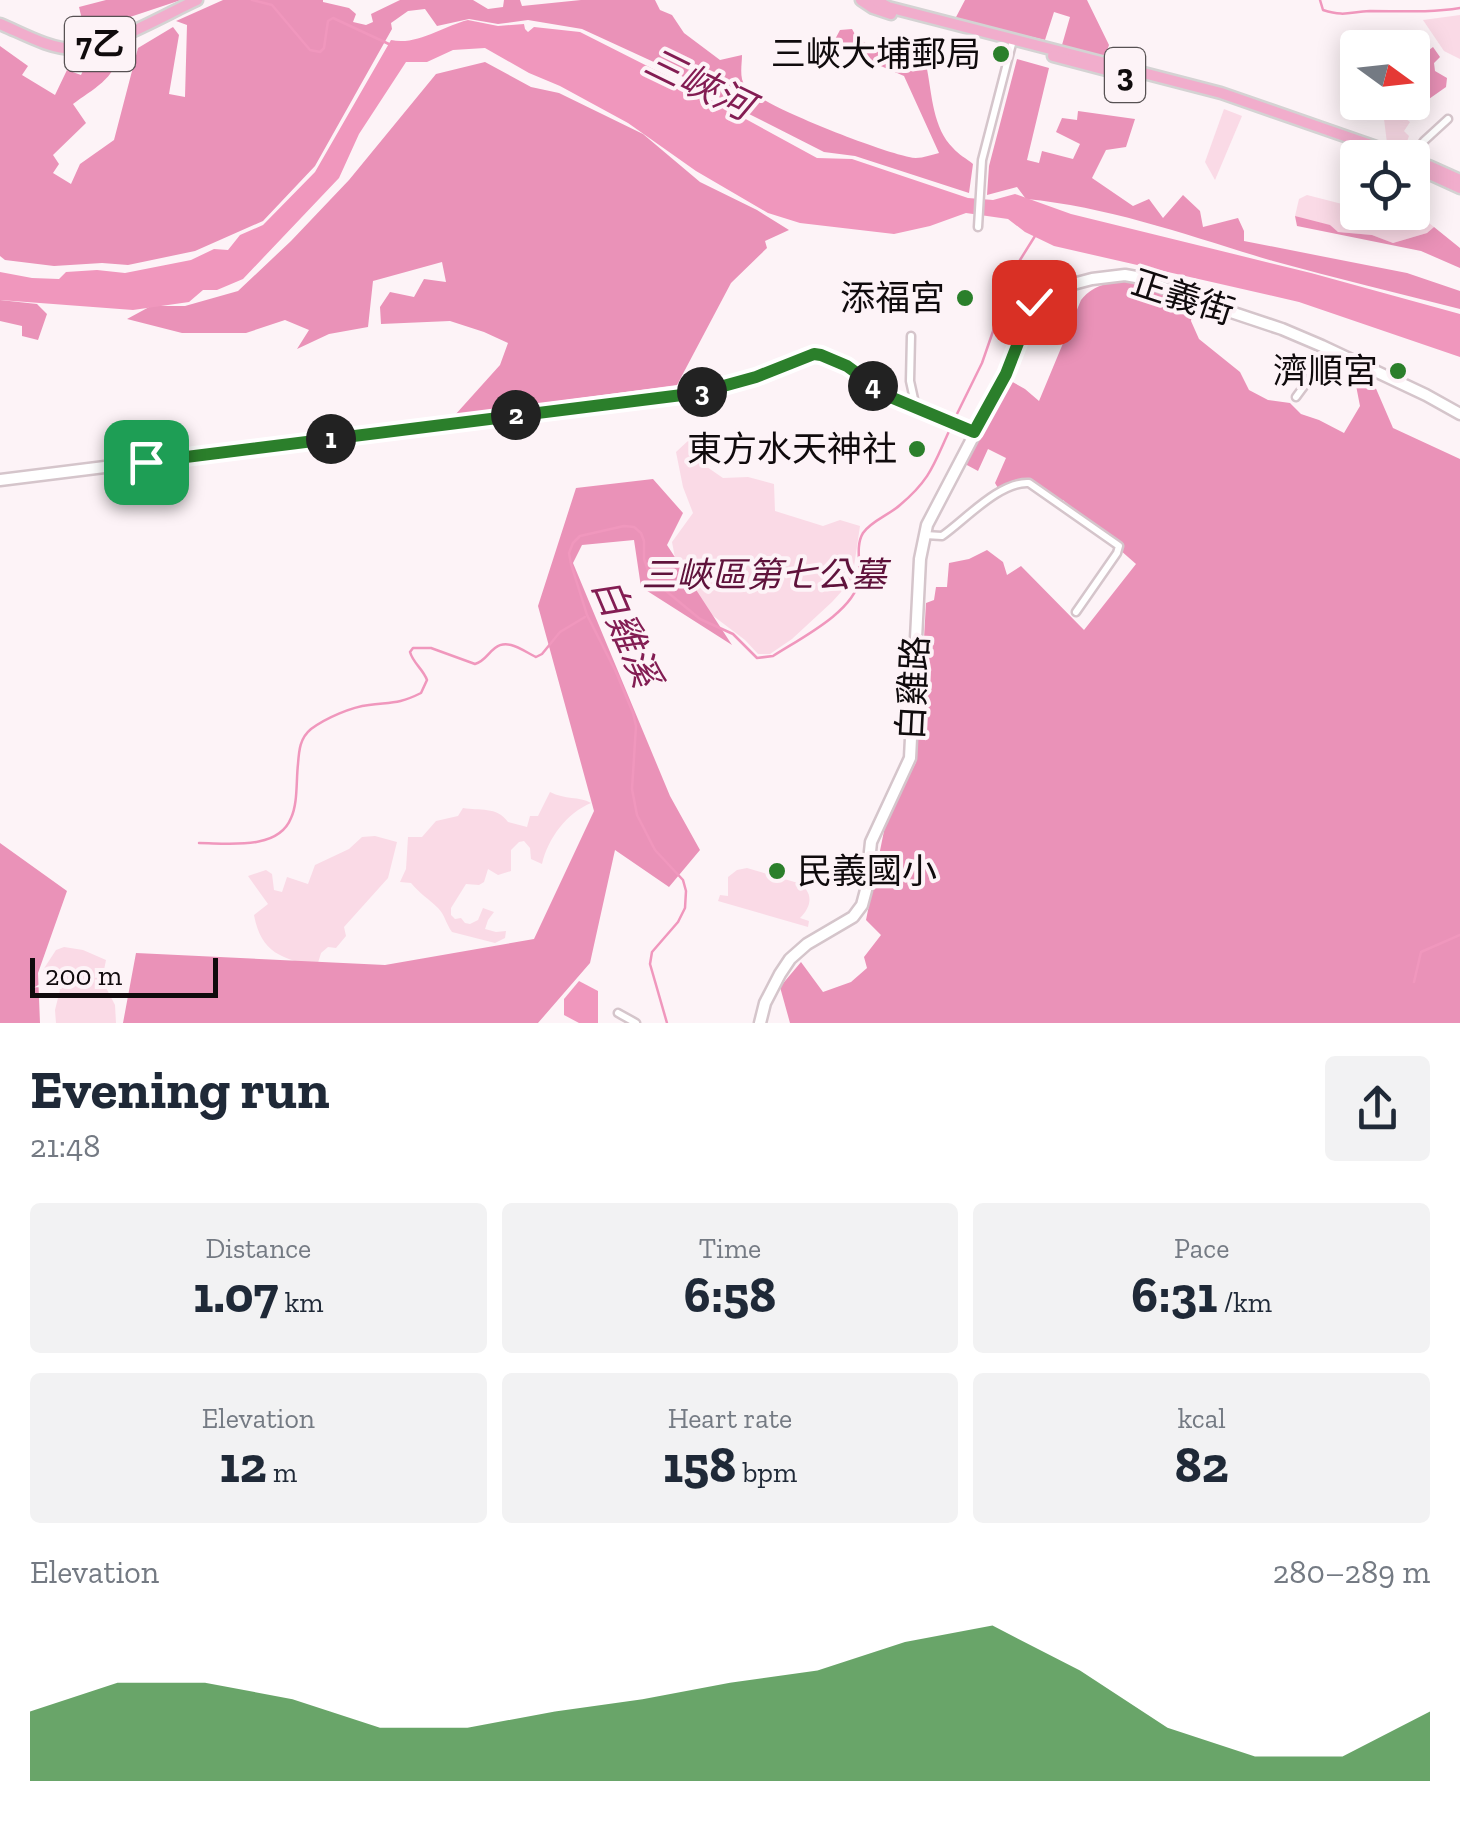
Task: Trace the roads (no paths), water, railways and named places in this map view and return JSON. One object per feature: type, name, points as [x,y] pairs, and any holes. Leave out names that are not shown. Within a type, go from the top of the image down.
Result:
[{"type":"main road","name":"7乙","points":[[0,24],[64,48],[86,48],[197,0]]},
{"type":"main road","name":"3","points":[[860,0],[884,12],[1221,93],[1354,140]]},
{"type":"main road","name":"3","points":[[875,0],[888,7],[1218,100],[1340,142]]},
{"type":"main road","name":"3","points":[[1430,168],[1460,180]]},
{"type":"main road","name":"3","points":[[1430,171],[1460,188]]},
{"type":"street","points":[[978,227],[982,168],[1012,42]]},
{"type":"street","points":[[1425,140],[1448,119]]},
{"type":"street","name":"正義街","points":[[974,432],[1006,374],[1034,302],[1054,288],[1126,275],[1282,329],[1460,414]]},
{"type":"street","points":[[911,336],[910,381],[916,408]]},
{"type":"street","points":[[1296,397],[1331,350]]},
{"type":"street","points":[[0,480],[698,393],[756,377],[814,354],[847,366],[888,396],[974,432]]},
{"type":"street","name":"白雞路","points":[[760,1023],[765,1003],[790,958],[853,916],[865,898],[871,842],[903,776],[911,748],[914,638],[924,535],[974,432]]},
{"type":"street","points":[[924,535],[942,536],[992,497],[1018,483],[1029,483],[1118,546],[1118,554],[1076,612]]},
{"type":"street","points":[[618,1013],[636,1023]]},
{"type":"waterway","points":[[252,0],[272,5],[310,50],[320,52],[324,48],[328,21],[333,18],[391,45]]},
{"type":"waterway","points":[[1320,0],[1323,10],[1342,14],[1460,8]]},
{"type":"waterway","name":"白雞溪","points":[[954,420],[982,363],[1015,268],[1035,236]]},
{"type":"waterway","name":"白雞溪","points":[[667,1023],[650,964],[652,952],[685,908],[686,891],[683,880],[655,850],[637,815],[632,789],[636,726],[633,713],[587,615],[571,564],[569,553],[573,543],[580,536],[634,527],[644,541],[649,573],[660,586],[700,619],[733,634],[757,658],[773,656],[824,624],[847,603],[859,580],[863,533],[919,486],[951,427]]},
{"type":"waterway","points":[[199,843],[251,843],[284,829],[295,806],[304,736],[347,711],[401,701],[421,693],[427,680],[411,656],[413,648],[431,648],[475,664],[505,644],[536,657],[560,632],[585,617]]},
{"type":"waterway","points":[[1414,982],[1421,952],[1460,935]]},
{"type":"place","name":"三峽大埔郵局","points":[[1001,54]]},
{"type":"place","name":"添福宮","points":[[965,298]]},
{"type":"place","name":"濟順宮","points":[[1398,371]]},
{"type":"place","name":"東方水天神社","points":[[917,449]]},
{"type":"place","name":"民義國小","points":[[777,871]]},
{"type":"water label","name":"三峽河","points":[[699,84]]},
{"type":"park label","name":"三峽區第七公墓","points":[[764,575]]}]
